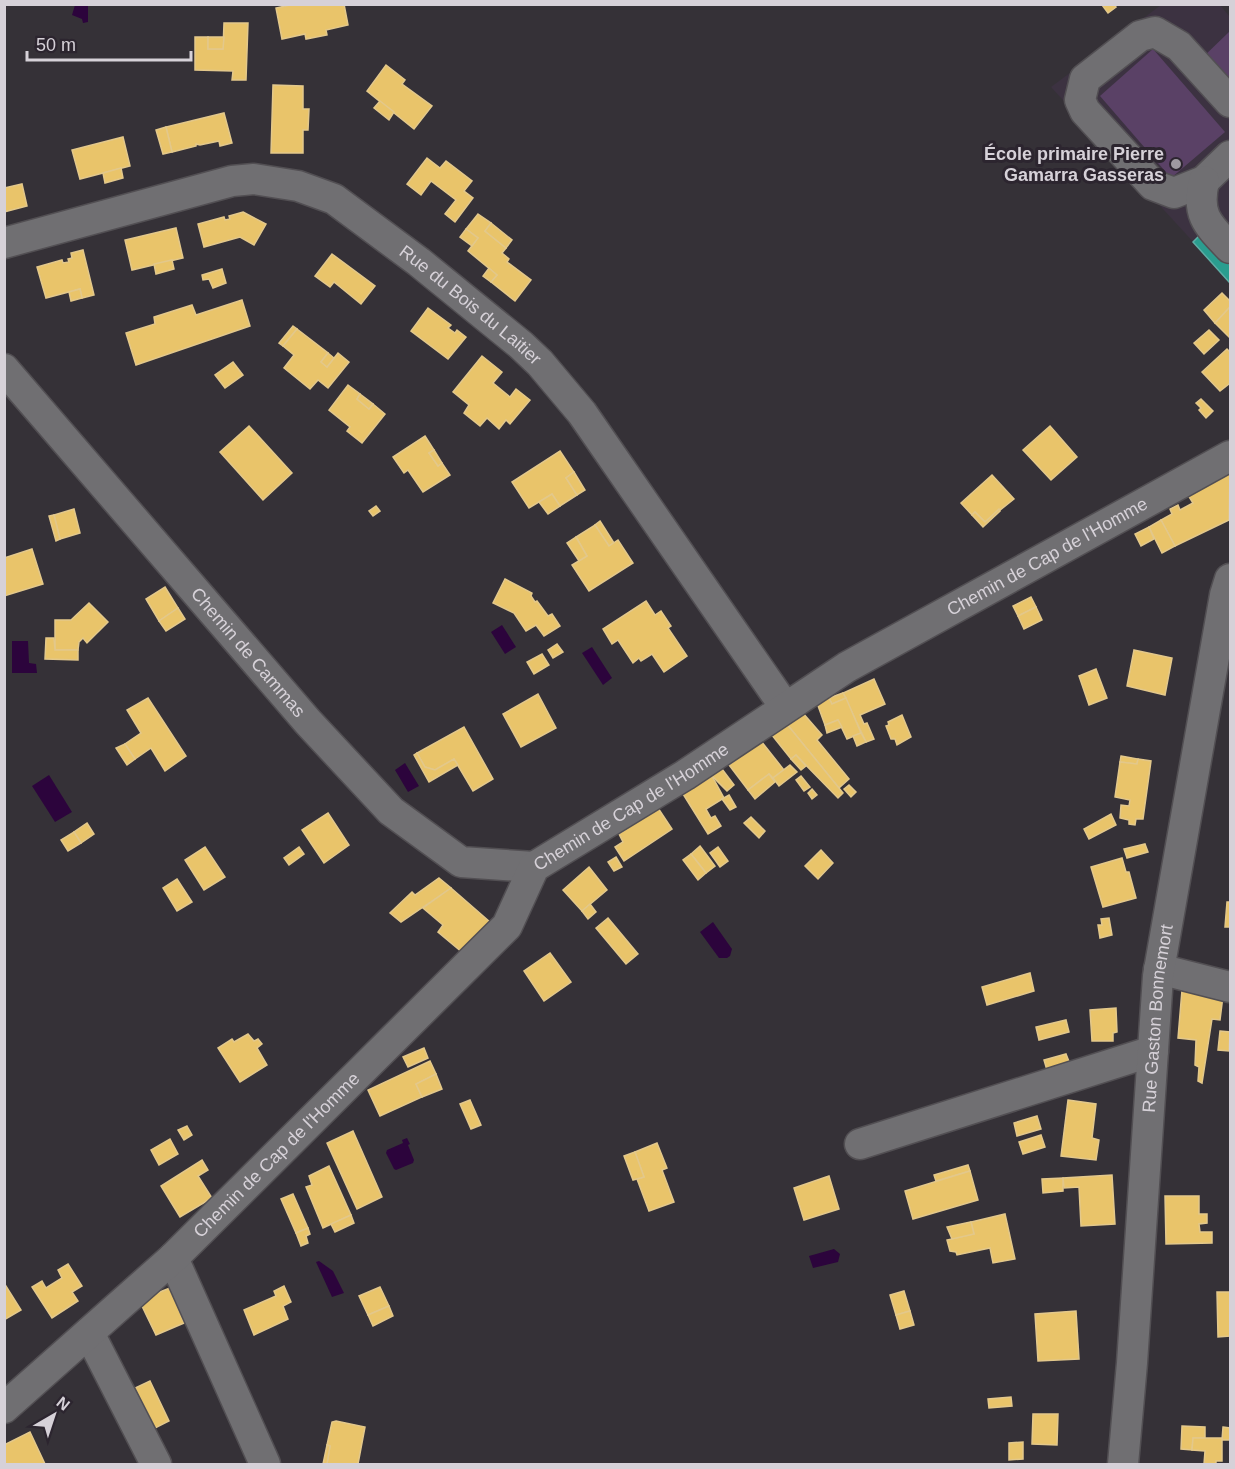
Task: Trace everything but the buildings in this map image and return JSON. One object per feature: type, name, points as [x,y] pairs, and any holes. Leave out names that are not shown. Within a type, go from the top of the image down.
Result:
[{"type":"street","points":[[1230,102],[1179,46],[1155,32],[1140,36],[1086,79],[1080,100],[1084,111],[1153,185],[1174,193],[1204,181],[1230,156]]},
{"type":"street","name":"Rue du Bois du Laitier","points":[[4,243],[232,181],[254,179],[298,186],[334,199],[419,262],[540,363],[582,413],[785,707]]},
{"type":"street","points":[[1204,181],[1200,198],[1203,217],[1230,248]]},
{"type":"street","name":"Chemin de Cammas","points":[[4,369],[308,722],[390,811],[460,862],[534,867]]},
{"type":"street","name":"Chemin de Cap de l'Homme","points":[[4,1408],[173,1258],[507,926],[534,867],[685,775],[848,666],[1230,456]]},
{"type":"street","name":"Rue Gaston Bonnemort","points":[[1123,1464],[1159,969],[1225,595],[1230,579]]},
{"type":"street","points":[[1159,969],[1230,987]]},
{"type":"street","points":[[860,1144],[1153,1051]]},
{"type":"street","points":[[173,1258],[265,1464]]},
{"type":"street","points":[[89,1333],[156,1464]]},
{"type":"shaded area","points":[[75,5],[88,5],[88,22],[83,23],[82,19],[72,15]]},
{"type":"shaded area","name":"École primaire Pierre Gamarra Gasseras","points":[[1161,5],[1220,5],[1230,17],[1230,282],[1051,87]]},
{"type":"shaded area","points":[[1230,31],[1230,93],[1200,60]]},
{"type":"shaded area","points":[[1153,49],[1225,132],[1171,178],[1100,96]]},
{"type":"shaded area","points":[[502,625],[516,647],[505,654],[491,632]]},
{"type":"shaded area","points":[[12,641],[28,641],[29,663],[36,664],[37,673],[12,673]]},
{"type":"shaded area","points":[[592,647],[612,678],[603,685],[582,653]]},
{"type":"shaded area","points":[[405,763],[419,786],[408,792],[395,770]]},
{"type":"shaded area","points":[[49,775],[72,812],[55,822],[32,786]]},
{"type":"shaded area","points":[[713,922],[732,949],[727,958],[719,958],[700,932]]},
{"type":"shaded area","points":[[407,1138],[413,1163],[396,1170],[386,1153],[387,1150],[403,1143],[402,1140]]},
{"type":"shaded area","points":[[834,1249],[840,1254],[838,1262],[813,1268],[809,1256]]},
{"type":"shaded area","points":[[319,1261],[333,1271],[344,1293],[332,1297],[316,1262]]},
{"type":"place","name":"École primaire Pierre Gamarra Gasseras","points":[[1176,164]]}]
